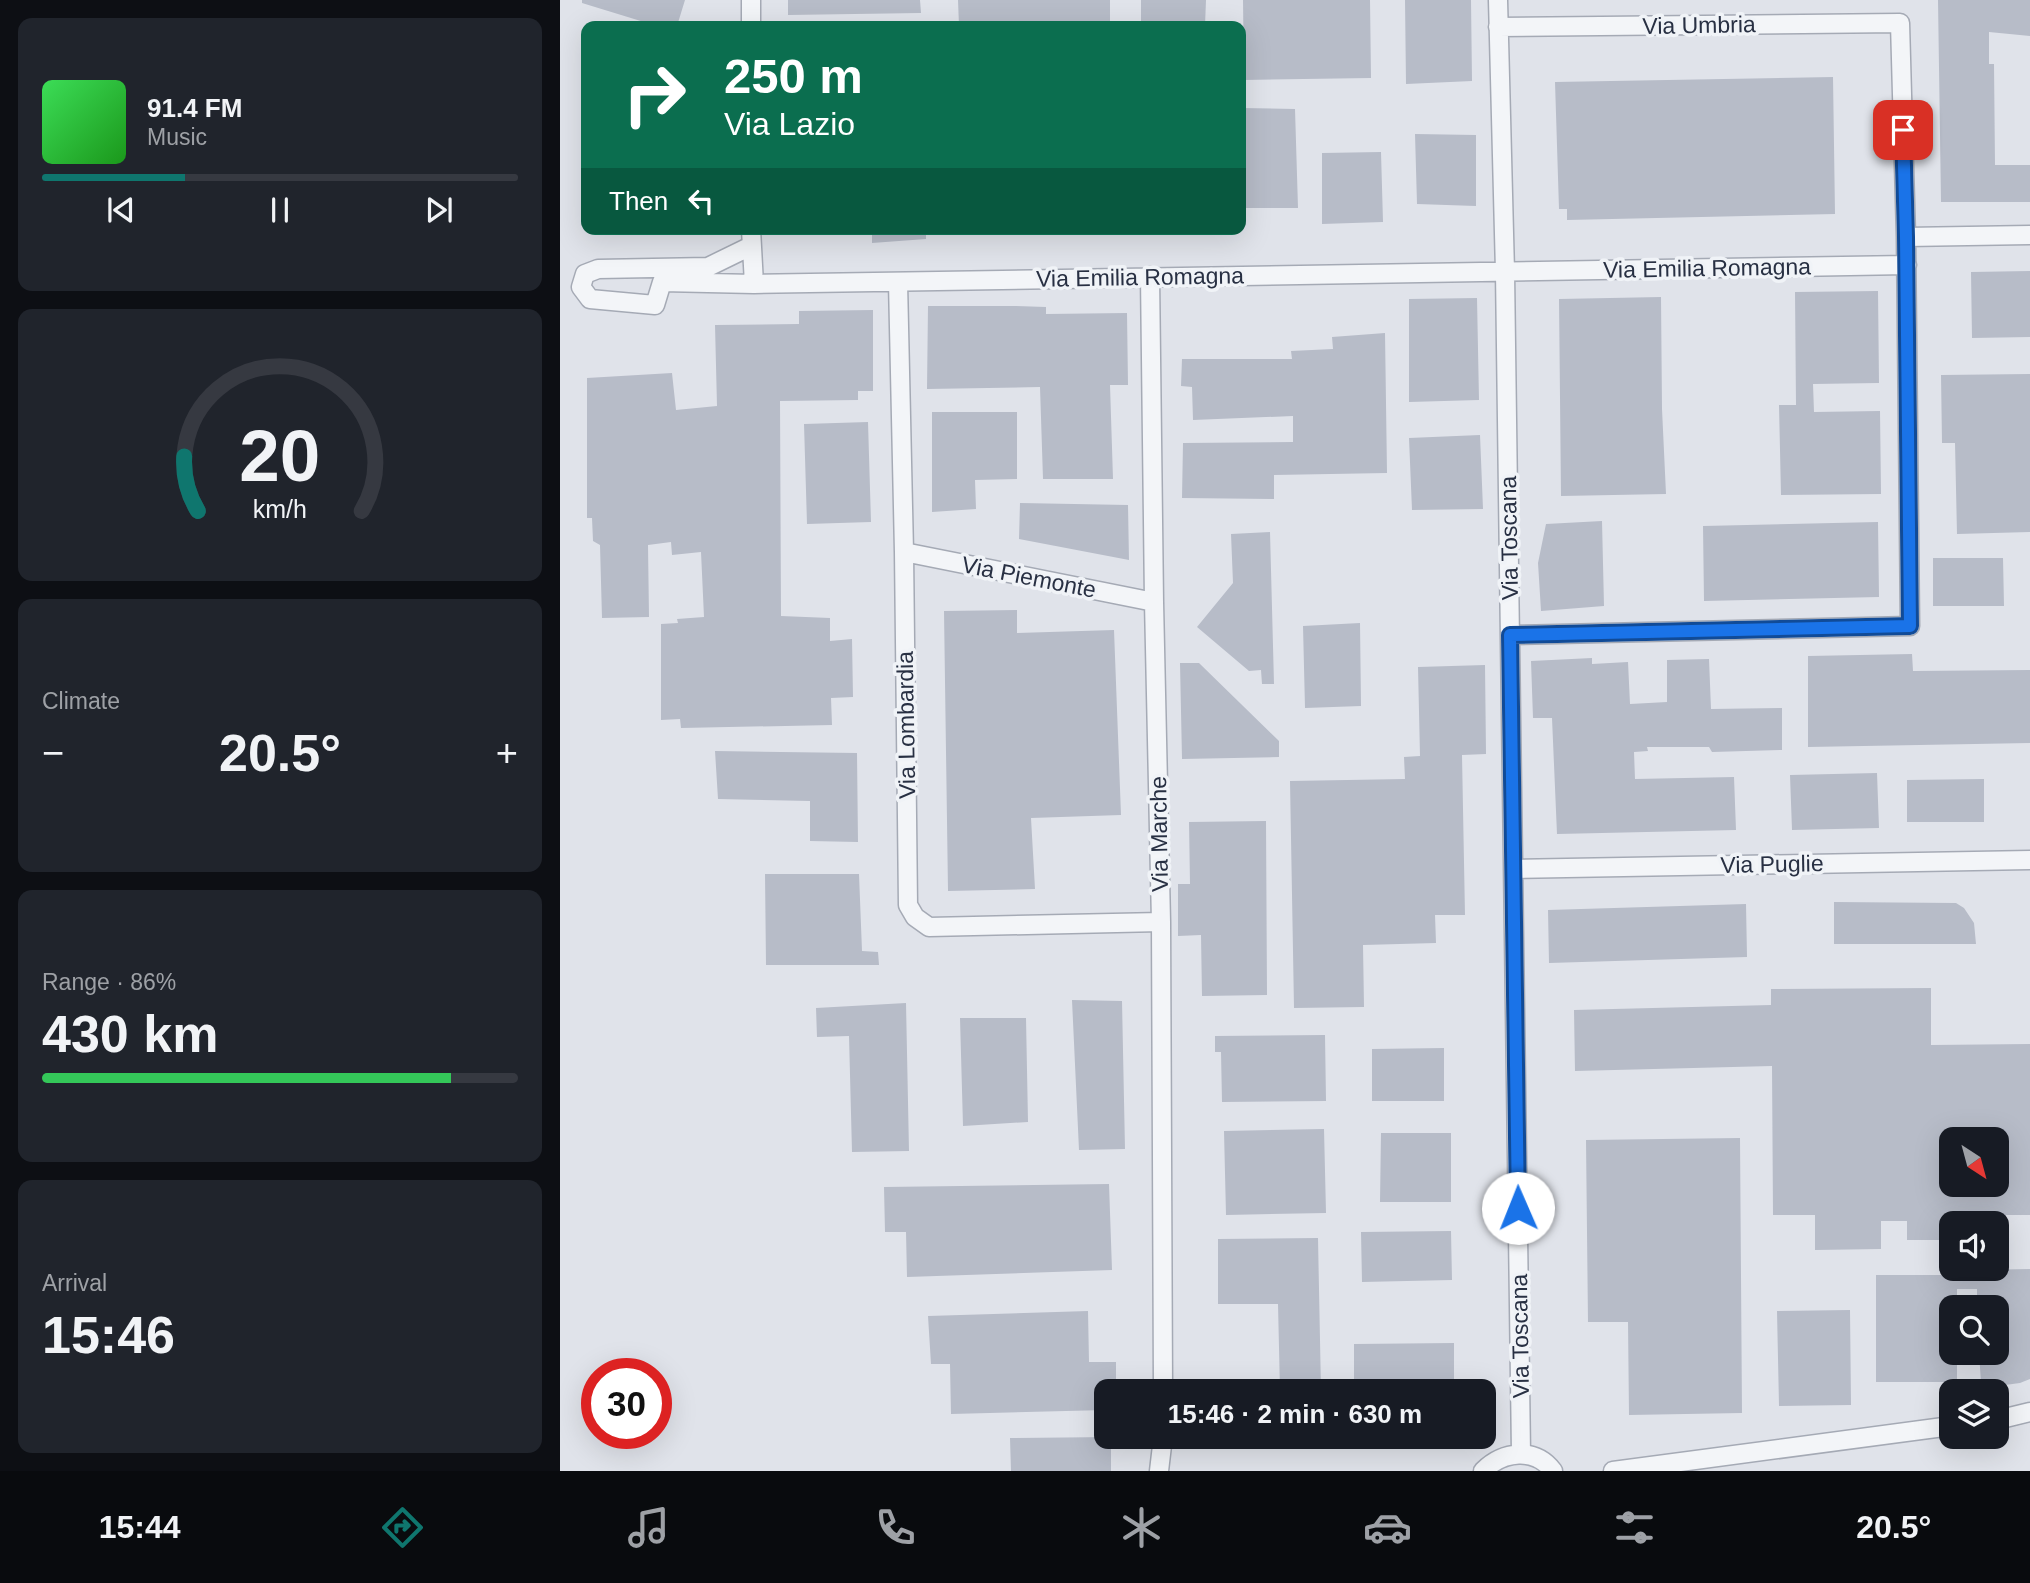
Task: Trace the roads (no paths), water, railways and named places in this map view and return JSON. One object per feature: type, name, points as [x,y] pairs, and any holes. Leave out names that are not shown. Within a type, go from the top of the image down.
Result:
[{"type":"street","points":[[751,0],[751,21]]},
{"type":"street","name":"Via Toscana","points":[[1498,0],[1505,272],[1521,1454]]},
{"type":"street","name":"Via Umbria","points":[[1499,27],[1899,23],[1906,237]]},
{"type":"street","points":[[1510,635],[1910,626],[1906,237],[2030,235]]},
{"type":"street","points":[[751,238],[754,284]]},
{"type":"street","name":"Via Emilia Romagna","points":[[751,238],[708,267],[598,269],[585,274],[581,287],[590,299],[655,305],[662,282],[754,284],[1907,265]]},
{"type":"street","name":"Via Marche","points":[[1150,276],[1161,922],[1163,1379]]},
{"type":"street","name":"Via Lombardia","points":[[898,282],[908,901],[911,911],[929,927],[1161,922]]},
{"type":"street","name":"Via Piemonte","points":[[904,552],[1154,602]]},
{"type":"street","name":"Via Puglie","points":[[1513,869],[2030,860]]},
{"type":"street","points":[[2009,1417],[2030,1412]]},
{"type":"street","points":[[2009,1421],[2030,1422]]},
{"type":"street","points":[[1613,1471],[1939,1428]]},
{"type":"street","points":[[1159,1471],[1162,1449]]},
{"type":"street","points":[[1164,1449],[1166,1471]]},
{"type":"street","points":[[1483,1471],[1492,1462],[1506,1455],[1521,1454],[1541,1460],[1552,1469],[1570,1471]]}]
